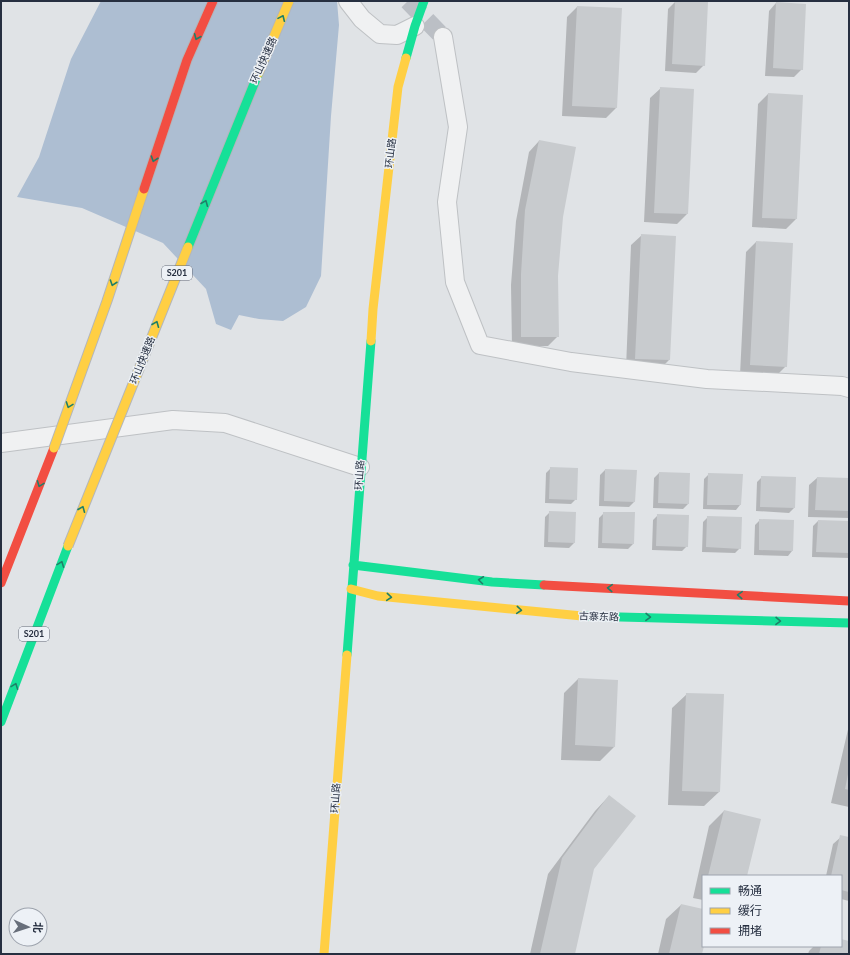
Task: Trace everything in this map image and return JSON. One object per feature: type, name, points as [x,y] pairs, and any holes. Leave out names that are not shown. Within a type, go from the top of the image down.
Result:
[{"type":"main road","points":[[1,583],[54,448],[107,301],[187,60],[213,1]]},
{"type":"main road","name":"环山快速路","points":[[1,722],[68,546],[246,101],[289,1]]},
{"type":"main road","name":"环山路","points":[[324,954],[373,309],[398,87],[415,26],[424,1]]},
{"type":"main road","points":[[353,565],[492,582],[849,601]]},
{"type":"main road","name":"古寨东路","points":[[351,589],[378,596],[584,616],[849,623]]},
{"type":"street","points":[[348,1],[362,19],[380,34],[397,35],[415,26]]},
{"type":"street","points":[[443,37],[458,127],[447,202],[455,282],[480,345],[571,362],[707,379],[849,388]]},
{"type":"street","points":[[1,443],[174,420],[225,423],[360,467]]},
{"type":"water","points":[[101,1],[337,1],[339,25],[331,116],[321,276],[306,307],[283,321],[259,319],[239,315],[231,330],[216,324],[206,289],[163,243],[82,208],[17,197],[39,157],[71,59]]},
{"type":"building","points":[[675,1],[708,2],[705,66],[672,64]]},
{"type":"building","points":[[776,2],[806,4],[803,70],[773,68]]},
{"type":"building","points":[[577,6],[622,8],[617,108],[572,106]]},
{"type":"building","points":[[660,87],[694,89],[688,214],[654,213]]},
{"type":"building","points":[[768,93],[803,95],[797,219],[762,218]]},
{"type":"building","points":[[539,140],[576,147],[563,217],[558,276],[559,337],[521,337],[521,274],[525,210]]},
{"type":"building","points":[[641,234],[676,236],[670,360],[635,359]]},
{"type":"building","points":[[756,241],[793,243],[787,367],[750,365]]},
{"type":"building","points":[[550,467],[578,468],[577,500],[549,499]]},
{"type":"building","points":[[605,469],[637,470],[635,502],[604,501]]},
{"type":"building","points":[[659,472],[690,473],[689,504],[658,503]]},
{"type":"building","points":[[708,473],[743,474],[741,505],[707,505]]},
{"type":"building","points":[[761,476],[796,477],[795,508],[760,507]]},
{"type":"building","points":[[817,477],[849,478],[849,511],[815,510]]},
{"type":"building","points":[[549,511],[576,512],[575,543],[548,542]]},
{"type":"building","points":[[603,512],[635,512],[634,544],[602,543]]},
{"type":"building","points":[[657,514],[689,515],[688,547],[656,546]]},
{"type":"building","points":[[707,516],[742,517],[741,549],[706,547]]},
{"type":"building","points":[[759,519],[794,520],[793,551],[759,550]]},
{"type":"building","points":[[818,520],[849,521],[849,553],[816,552]]},
{"type":"building","points":[[578,678],[618,680],[615,747],[575,745]]},
{"type":"building","points":[[686,693],[724,694],[720,792],[682,791]]},
{"type":"building","points":[[849,774],[849,790],[845,789]]},
{"type":"building","points":[[609,795],[636,816],[594,869],[575,954],[540,954],[562,858]]},
{"type":"building","points":[[724,810],[761,819],[747,875],[708,875]]},
{"type":"building","points":[[840,835],[849,837],[849,892],[842,890],[842,875],[831,875]]},
{"type":"building","points":[[681,904],[702,909],[702,947],[704,947],[702,954],[669,954]]},
{"type":"building","points":[[842,939],[849,941],[849,954],[819,954],[821,947],[842,947]]},
{"type":"tunnel","points":[[408,1],[443,37]]},
{"type":"traffic: fast","points":[[406,58],[424,1]]},
{"type":"traffic: fast","points":[[188,247],[258,74]]},
{"type":"traffic: fast","points":[[347,655],[371,341]]},
{"type":"traffic: fast","points":[[1,722],[68,546]]},
{"type":"traffic: fast","points":[[353,565],[492,582],[544,585]]},
{"type":"traffic: fast","points":[[582,616],[849,623]]},
{"type":"traffic: slow","points":[[258,74],[289,1]]},
{"type":"traffic: slow","points":[[371,341],[373,309],[398,87],[406,58]]},
{"type":"traffic: slow","points":[[54,448],[107,301],[144,189]]},
{"type":"traffic: slow","points":[[68,546],[188,247]]},
{"type":"traffic: slow","points":[[351,589],[378,596],[582,616]]},
{"type":"traffic: slow","points":[[324,954],[347,655]]},
{"type":"traffic: jam","points":[[144,189],[187,60],[213,1]]},
{"type":"traffic: jam","points":[[1,583],[54,448]]},
{"type":"traffic: jam","points":[[544,585],[849,601]]}]
